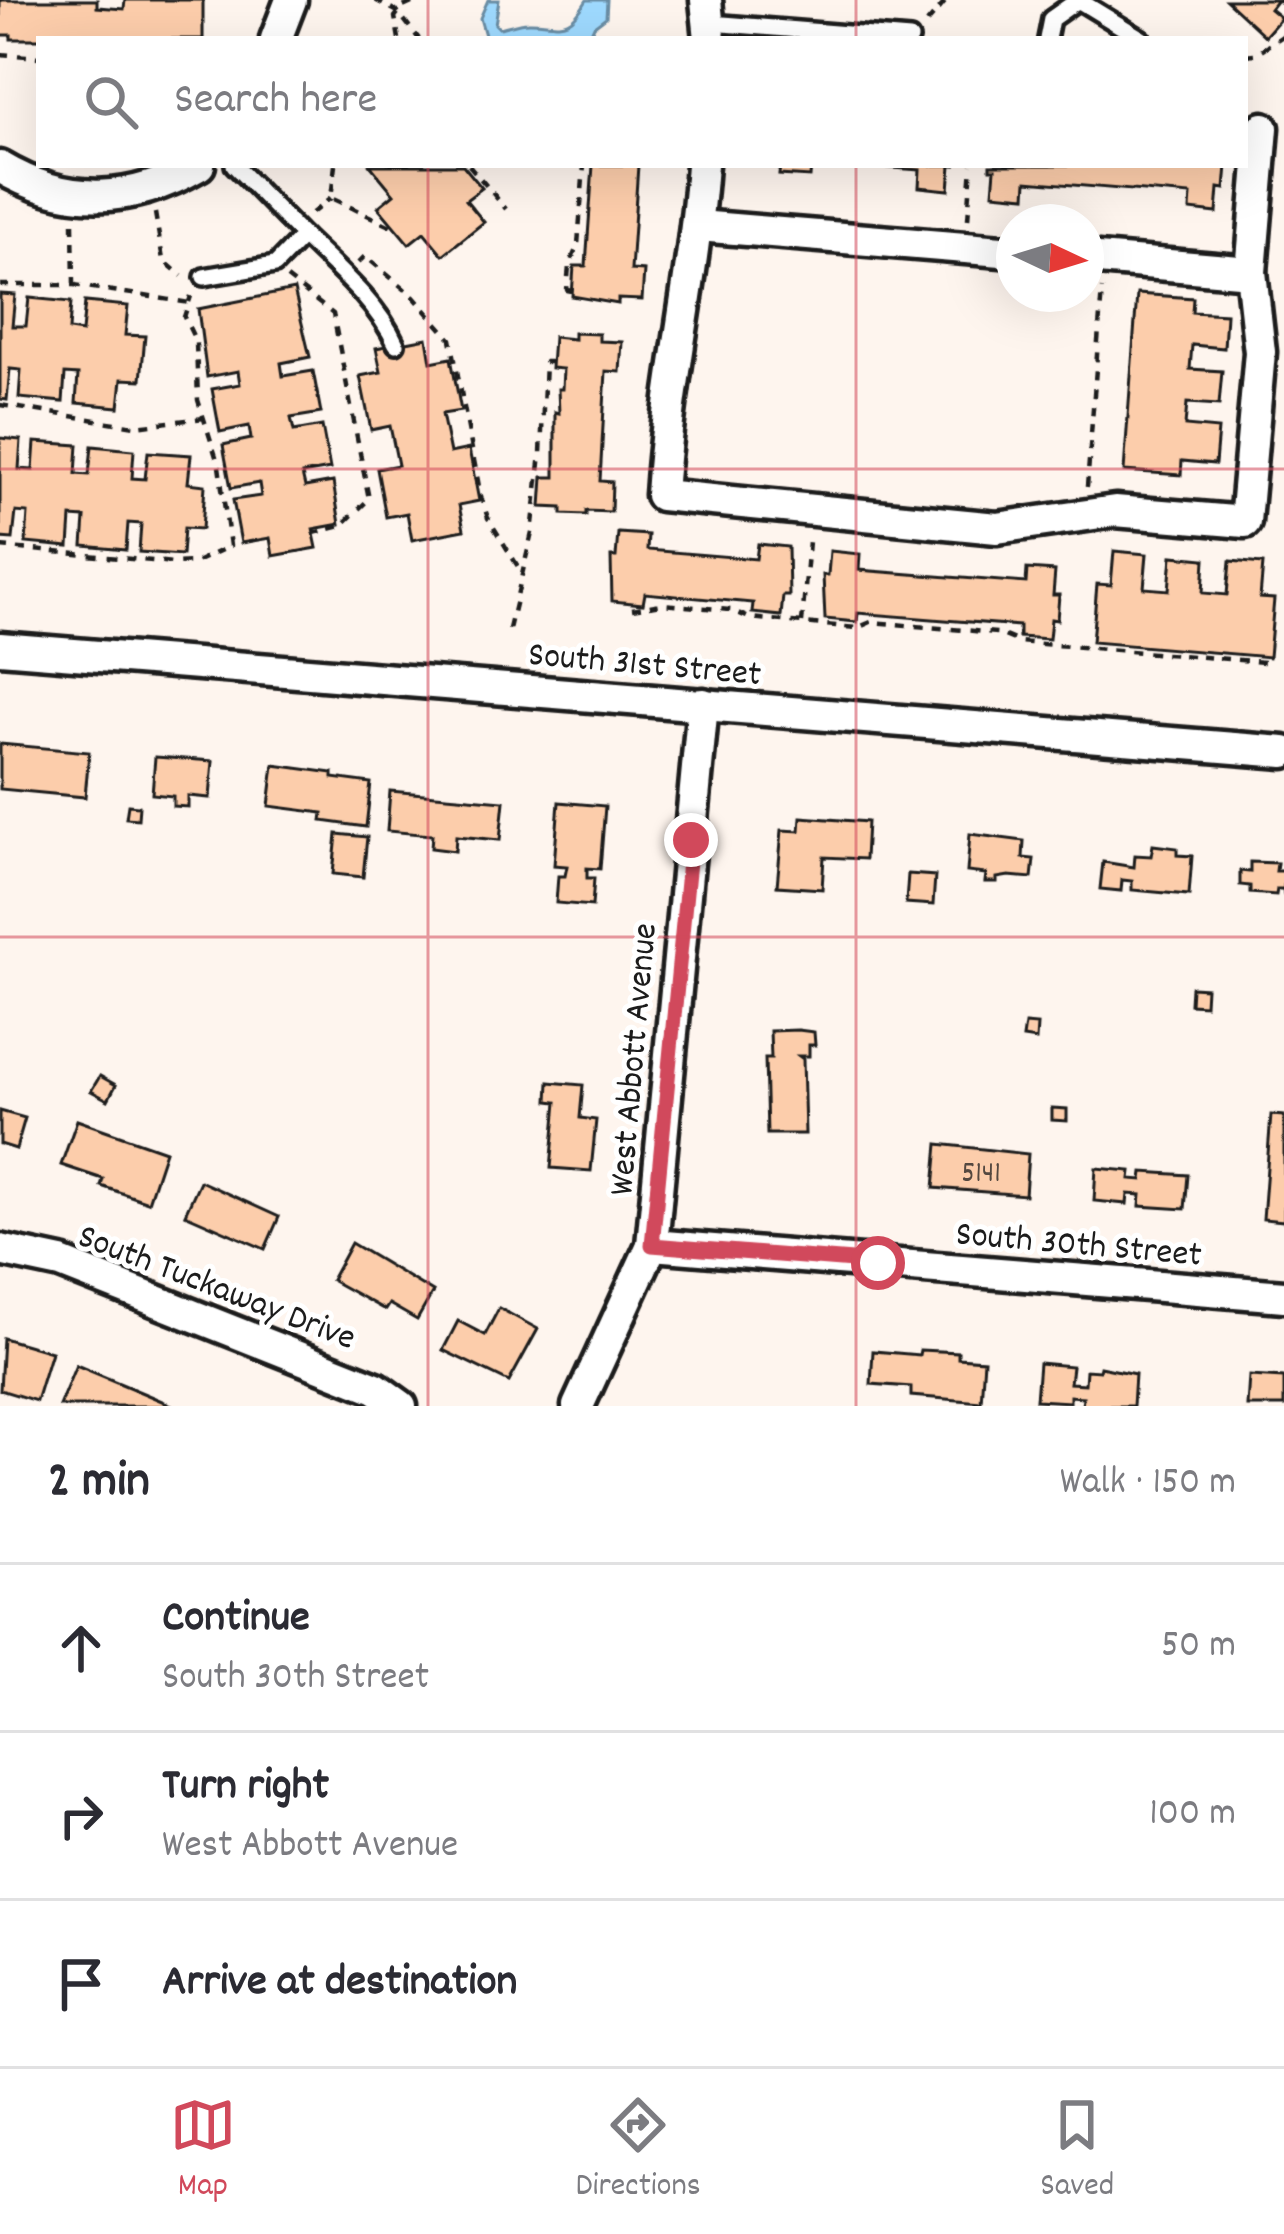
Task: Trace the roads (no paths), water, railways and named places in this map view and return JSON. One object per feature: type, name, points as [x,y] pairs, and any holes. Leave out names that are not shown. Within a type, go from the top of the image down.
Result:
[{"type":"street","points":[[277,36],[291,0]]},
{"type":"street","points":[[702,168],[686,315],[666,412],[662,495],[997,528],[1114,511],[1245,522],[1260,352],[1251,272],[1263,128]]},
{"type":"street","points":[[0,167],[32,186],[105,196],[163,186],[194,168]]},
{"type":"street","points":[[698,226],[996,251]]},
{"type":"street","points":[[1104,259],[1251,272]]},
{"type":"street","name":"South 31st Street","points":[[0,648],[1284,752]]},
{"type":"street","name":"West Abbott Avenue","points":[[578,1406],[652,1245],[704,704]]},
{"type":"street","name":"South 30th Street","points":[[652,1245],[1284,1296]]},
{"type":"street","name":"South Tuckaway Drive","points":[[0,1250],[61,1263],[376,1388],[400,1406]]},
{"type":"lane","points":[[1048,36],[1052,19],[1078,0],[1137,36]]},
{"type":"lane","points":[[709,21],[876,36]]},
{"type":"lane","points":[[237,168],[345,277],[388,327],[396,344]]},
{"type":"lane","points":[[204,277],[275,265],[303,236]]},
{"type":"water","points":[[488,0],[499,0],[495,24],[499,28],[525,22],[567,22],[587,0],[607,0],[606,17],[589,36],[485,36],[480,18]]}]
